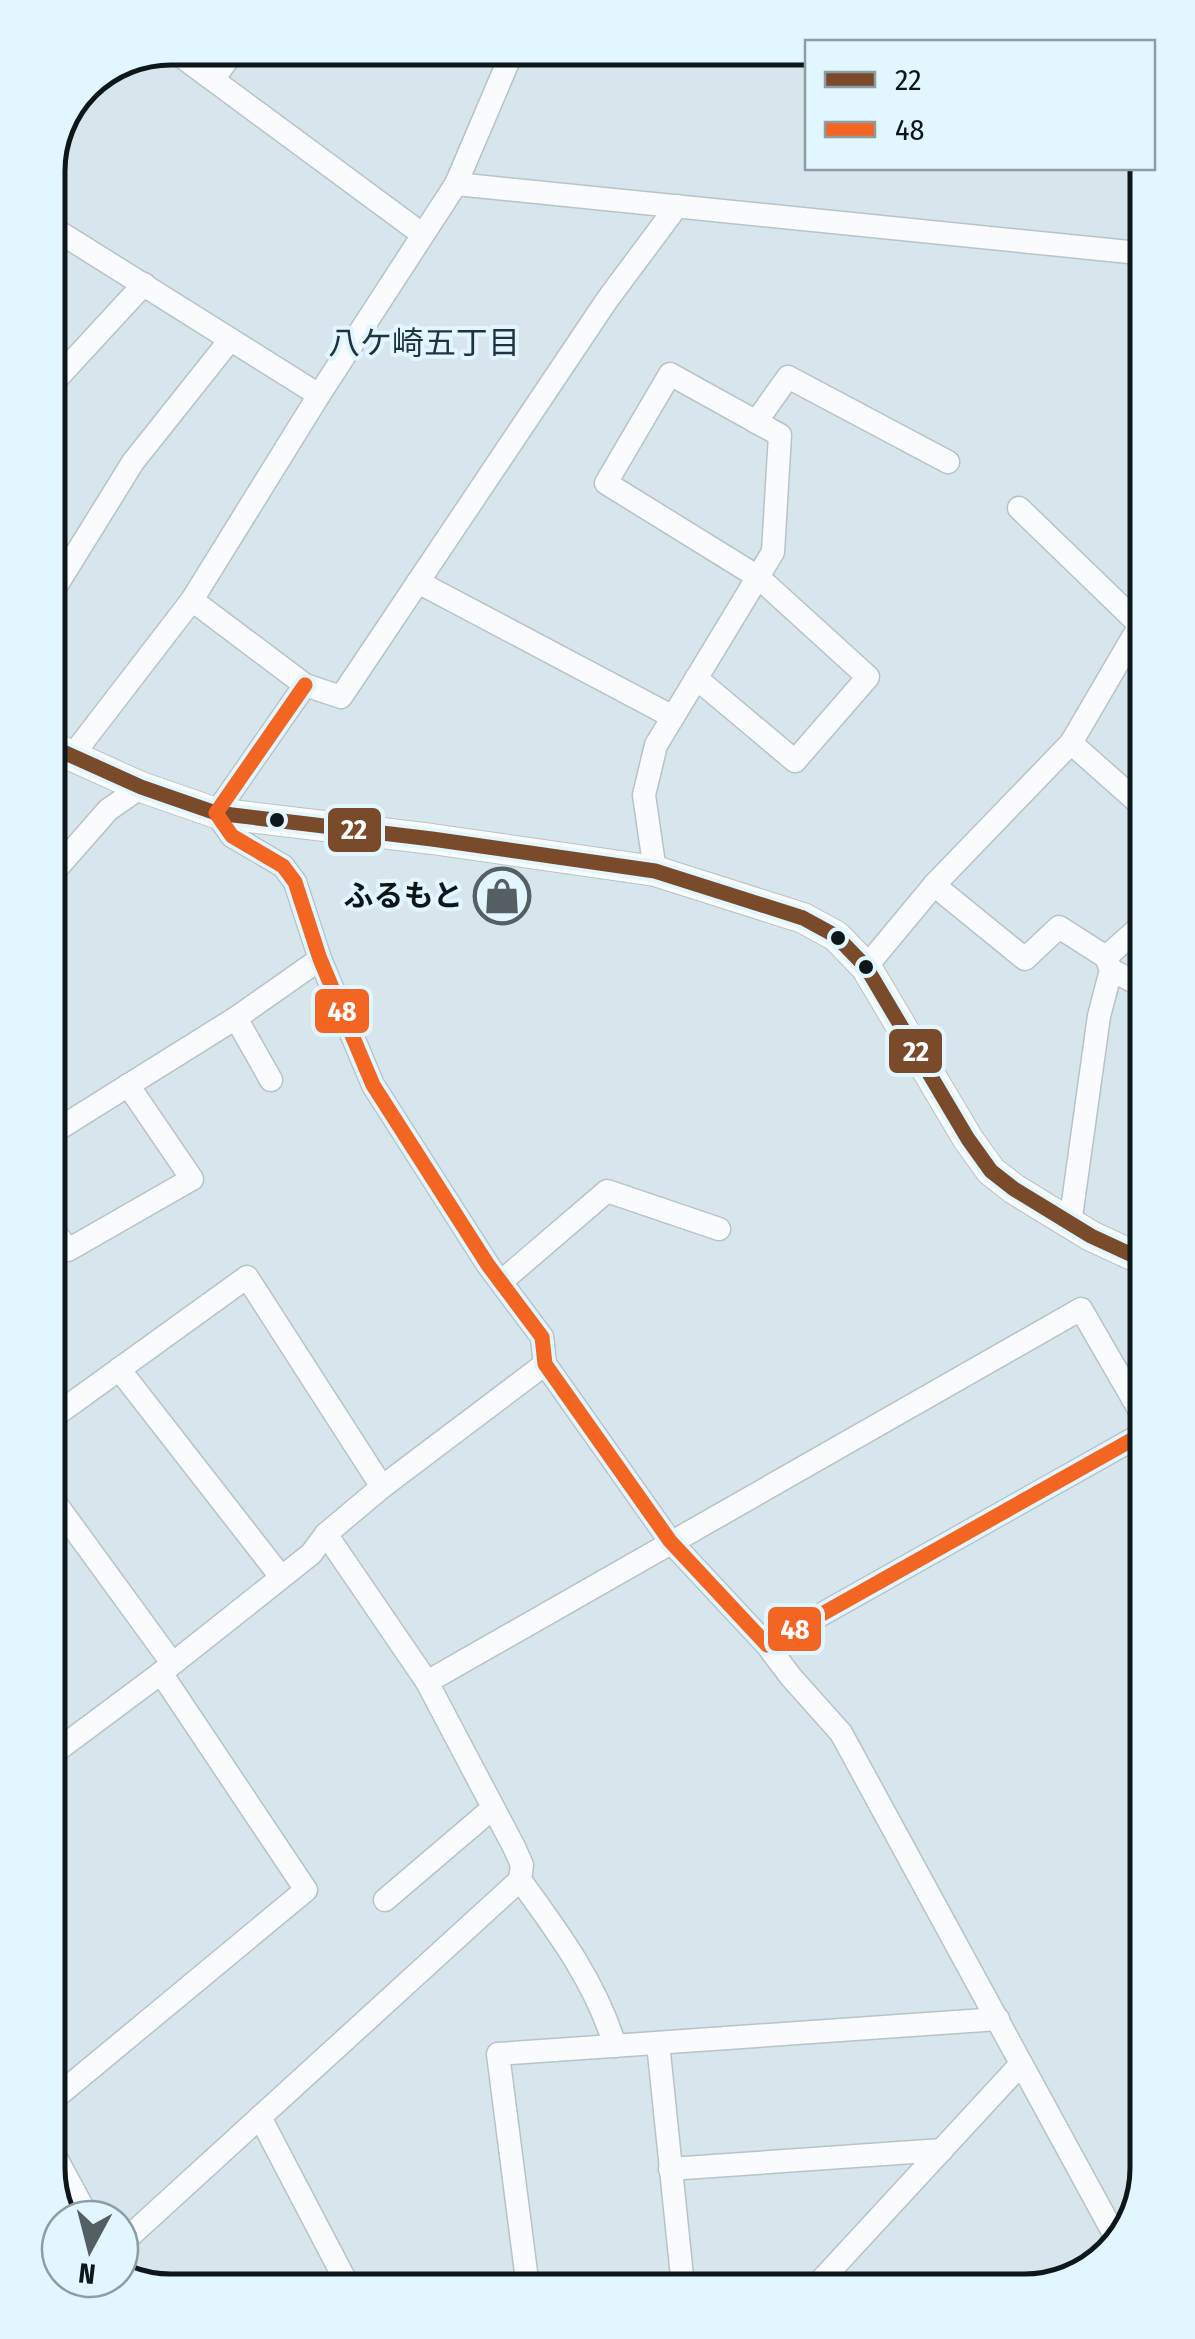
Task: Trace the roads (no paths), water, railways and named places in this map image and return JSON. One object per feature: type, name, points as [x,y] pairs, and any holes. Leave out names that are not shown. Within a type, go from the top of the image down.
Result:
[{"type":"street","points":[[195,65],[422,234]]},
{"type":"street","points":[[214,78],[224,65]]},
{"type":"street","points":[[65,746],[192,600],[456,184],[507,65]]},
{"type":"street","points":[[456,184],[1130,252]]},
{"type":"street","points":[[192,600],[305,686],[341,697],[607,300],[677,206]]},
{"type":"street","points":[[65,236],[319,395]]},
{"type":"street","points":[[65,370],[144,284]]},
{"type":"street","points":[[65,572],[133,462],[230,340]]},
{"type":"street","points":[[655,871],[644,796],[656,745],[696,678],[758,576],[773,552],[780,435],[670,374],[606,483],[758,576],[868,677],[795,761],[696,678]]},
{"type":"street","points":[[756,422],[788,376],[948,462]]},
{"type":"street","points":[[1019,508],[1130,616]]},
{"type":"street","points":[[418,582],[673,717]]},
{"type":"street","points":[[866,967],[934,885],[1072,743],[1130,643]]},
{"type":"street","points":[[216,813],[305,686]]},
{"type":"street","points":[[1072,743],[1130,795]]},
{"type":"street","points":[[65,753],[142,787],[216,813],[655,871],[803,918],[836,936],[866,967],[968,1140],[991,1171],[1070,1224],[1130,1253]]},
{"type":"street","points":[[65,859],[108,810],[142,787]]},
{"type":"street","points":[[216,813],[232,836],[283,866],[295,882],[320,959],[373,1085],[488,1265],[542,1337],[546,1364],[670,1541],[767,1645],[841,1733],[1111,2228]]},
{"type":"street","points":[[934,885],[1025,959],[1059,927],[1130,978]]},
{"type":"street","points":[[1070,1224],[1108,963],[1130,935]]},
{"type":"street","points":[[65,1124],[236,1018],[320,959]]},
{"type":"street","points":[[236,1018],[271,1080]]},
{"type":"street","points":[[65,1246],[68,1250],[192,1179],[128,1085]]},
{"type":"street","points":[[502,1281],[607,1191],[719,1229]]},
{"type":"street","points":[[65,1408],[248,1278],[382,1487]]},
{"type":"street","points":[[427,1682],[1081,1308],[1130,1394]]},
{"type":"street","points":[[65,1744],[311,1554],[326,1534],[382,1487],[546,1364]]},
{"type":"street","points":[[119,1369],[281,1578]]},
{"type":"street","points":[[767,1645],[1130,1442]]},
{"type":"street","points":[[65,1516],[167,1668],[306,1890],[65,2090]]},
{"type":"street","points":[[140,2227],[520,1880],[522,1865],[427,1682],[326,1534]]},
{"type":"street","points":[[385,1900],[493,1808]]},
{"type":"street","points":[[520,1880],[574,1952],[615,2046]]},
{"type":"street","points":[[526,2274],[498,2054],[998,2020]]},
{"type":"street","points":[[658,2042],[682,2274]]},
{"type":"street","points":[[832,2274],[1020,2064]]},
{"type":"street","points":[[260,2117],[342,2274]]},
{"type":"street","points":[[670,2168],[942,2150]]},
{"type":"street","points":[[66,2176],[78,2199]]},
{"type":"place","name":"ふるもと","points":[[502,896]]},
{"type":"district","name":"八ケ崎五丁目","points":[[424,343]]}]
